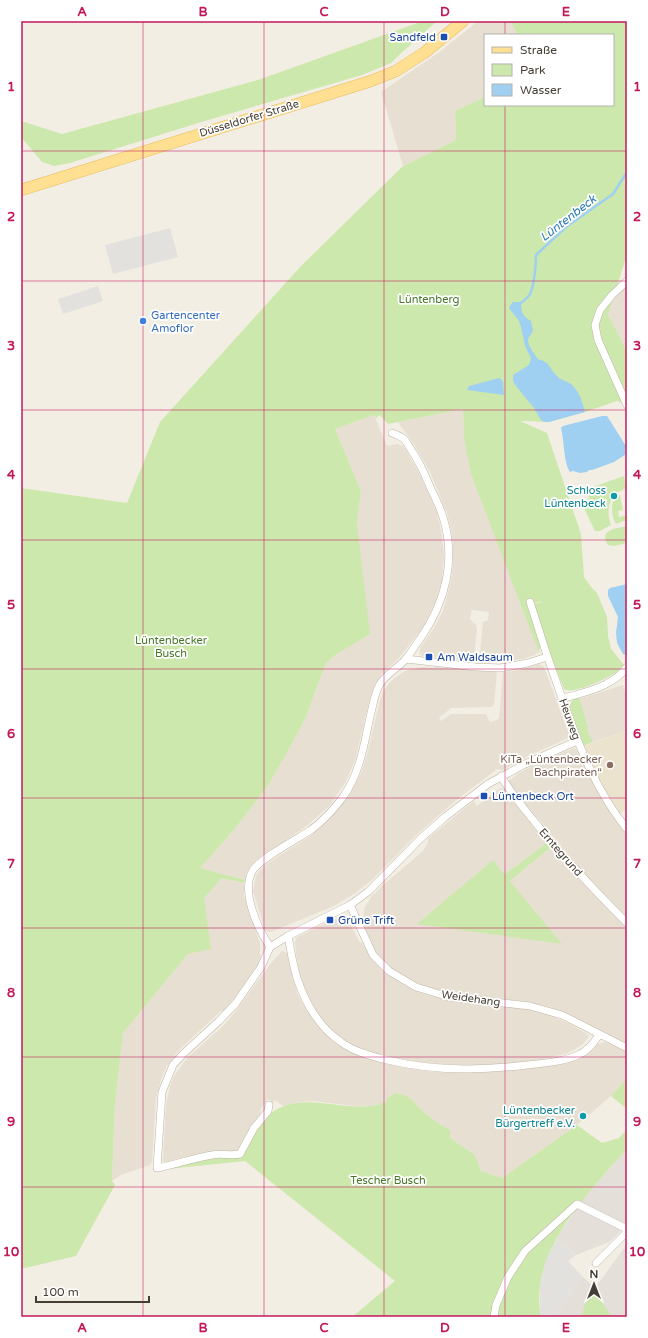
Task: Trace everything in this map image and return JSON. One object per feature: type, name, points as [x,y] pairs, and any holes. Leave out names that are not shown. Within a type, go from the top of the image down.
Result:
[{"type":"main road","name":"Düsseldorfer Straße","points":[[21,190],[370,81],[396,71],[424,53],[464,21]]},
{"type":"street","points":[[627,281],[612,295],[600,310],[595,324],[598,340],[627,405]]},
{"type":"street","points":[[270,947],[260,932],[250,901],[248,890],[249,881],[253,870],[261,862],[311,830],[343,797],[354,778],[361,760],[375,695],[380,684],[406,659],[431,622],[440,604],[448,572],[449,550],[442,515],[419,462],[404,439],[392,433]]},
{"type":"street","name":"Heuweg","points":[[530,602],[577,741],[599,787],[627,829]]},
{"type":"street","points":[[406,659],[476,667],[500,668],[528,663],[547,656]]},
{"type":"street","points":[[562,699],[610,682],[619,677],[627,667]]},
{"type":"street","points":[[269,1105],[268,1111],[254,1128],[240,1154],[233,1156],[213,1154],[170,1166],[157,1168],[162,1092],[173,1065],[236,1003],[261,967],[270,947],[288,936],[350,905],[369,891],[420,839],[488,784],[500,776],[577,741]]},
{"type":"street","name":"Erntegrund","points":[[500,776],[507,788],[551,842],[578,873],[627,923]]},
{"type":"street","name":"Weidehang","points":[[350,905],[373,955],[389,972],[416,987],[449,997],[530,1006],[562,1015],[627,1048]]},
{"type":"street","points":[[288,936],[298,981],[311,1009],[322,1025],[341,1042],[363,1054],[405,1064],[448,1069],[502,1068],[554,1062],[580,1054],[587,1050],[600,1035]]},
{"type":"street","points":[[494,1317],[496,1306],[508,1277],[525,1251],[577,1204],[627,1229]]},
{"type":"street","points":[[596,1263],[627,1232]]},
{"type":"shaded area","points":[[478,21],[510,21],[516,31],[516,34],[484,34],[484,97],[455,111],[456,140],[403,166],[381,92],[438,53]]},
{"type":"shaded area","points":[[170,228],[178,257],[113,274],[105,245]]},
{"type":"shaded area","points":[[627,285],[627,351],[608,315],[613,298]]},
{"type":"shaded area","points":[[98,286],[103,301],[63,314],[58,299]]},
{"type":"shaded area","points":[[463,409],[464,438],[538,650],[535,655],[522,659],[499,662],[479,661],[483,622],[488,620],[489,612],[472,610],[470,619],[476,625],[477,630],[473,661],[422,656],[419,653],[421,646],[434,628],[443,611],[451,582],[453,546],[447,513],[430,472],[415,446],[398,422]]},
{"type":"shaded area","points":[[374,415],[387,446],[397,444],[403,446],[406,450],[420,475],[437,512],[444,554],[442,580],[436,601],[423,627],[399,658],[383,673],[375,684],[370,698],[355,761],[345,783],[330,805],[308,825],[255,861],[248,870],[245,880],[200,868],[234,830],[269,784],[306,717],[326,663],[335,655],[357,524],[361,491],[335,429]]},
{"type":"shaded area","points":[[539,664],[544,667],[569,734],[568,738],[526,757],[503,770],[497,769],[454,802],[416,835],[372,880],[354,894],[334,906],[271,932],[265,930],[253,891],[256,876],[268,863],[307,838],[321,827],[346,800],[361,773],[368,751],[380,700],[384,690],[391,681],[405,671],[422,667],[497,672],[494,705],[492,707],[451,708],[439,718],[441,721],[451,714],[486,714],[490,722],[499,719],[503,672],[519,670]]},
{"type":"shaded area","points":[[623,685],[627,698],[627,731],[593,742],[587,729],[588,727],[579,699]]},
{"type":"shaded area","name":"KiTa „Lüntenbecker Bachpiraten“","points":[[627,731],[627,809],[620,814],[607,795],[583,746]]},
{"type":"shaded area","points":[[574,748],[577,750],[596,789],[627,835],[627,919],[594,885],[509,784],[509,781],[519,773],[544,760]]},
{"type":"shaded area","points":[[500,788],[504,789],[546,843],[504,874],[493,861],[561,943],[510,881],[551,847],[561,861],[627,928],[627,1044],[550,1007],[522,1001],[456,994],[428,988],[404,978],[384,963],[375,953],[363,925],[364,909],[371,897],[423,851],[428,843],[428,838],[474,801],[477,806]]},
{"type":"shaded area","points":[[222,878],[244,883],[244,896],[260,943],[261,956],[259,964],[224,1011],[221,1011],[180,1049],[167,1066],[156,1098],[152,1162],[150,1165],[121,1175],[112,1181],[115,1105],[123,1033],[188,954],[210,949],[203,898]]},
{"type":"shaded area","points":[[339,917],[349,922],[360,943],[362,942],[373,960],[381,969],[413,990],[427,995],[458,1002],[530,1009],[566,1022],[589,1036],[583,1044],[565,1054],[530,1062],[469,1067],[425,1064],[403,1060],[362,1049],[349,1043],[326,1025],[308,1000],[300,978],[295,942],[297,937]]},
{"type":"shaded area","points":[[282,951],[289,955],[298,995],[305,1007],[321,1028],[341,1045],[415,1068],[429,1071],[471,1073],[518,1070],[557,1063],[595,1045],[605,1042],[627,1052],[627,1078],[611,1096],[577,1125],[502,1178],[481,1171],[475,1155],[450,1138],[450,1130],[425,1113],[409,1097],[372,1106],[354,1106],[314,1101],[300,1102],[283,1106],[275,1100],[273,1103],[268,1099],[260,1110],[261,1115],[239,1150],[232,1153],[213,1151],[166,1163],[163,1161],[163,1158],[166,1104],[174,1076],[187,1058],[224,1025]]},
{"type":"shaded area","points":[[627,1149],[627,1222],[619,1233],[609,1242],[576,1255],[557,1238],[582,1200]]},
{"type":"shaded area","points":[[557,1238],[576,1255],[568,1261],[583,1277],[555,1317],[541,1317],[540,1285],[546,1260]]},
{"type":"shaded area","points":[[627,1244],[627,1317],[555,1317],[583,1277],[595,1288]]},
{"type":"green space","points":[[423,21],[437,21],[391,63],[362,75],[198,123],[70,163],[54,166],[42,162],[21,137],[21,121],[62,134],[258,80]]},
{"type":"green space","points":[[510,21],[627,21],[627,259],[625,261],[608,315],[627,351],[627,405],[617,401],[549,422],[520,421],[547,433],[581,534],[584,577],[597,593],[607,617],[608,636],[611,649],[624,665],[614,674],[589,686],[574,690],[564,689],[531,605],[541,601],[527,606],[540,641],[539,652],[537,653],[538,650],[471,474],[464,438],[463,409],[388,424],[380,415],[376,418],[374,415],[335,429],[361,491],[357,524],[370,634],[335,655],[326,663],[306,717],[269,784],[234,830],[200,868],[245,880],[244,883],[222,878],[204,898],[211,949],[188,954],[123,1033],[115,1105],[112,1181],[115,1185],[76,1256],[21,1269],[21,488],[127,503],[160,422],[300,267],[403,166],[456,140],[455,111],[484,97],[484,106],[614,106],[614,34],[516,34],[516,31]]},
{"type":"green space","points":[[624,476],[626,488],[613,495],[610,502],[609,514],[611,525],[600,531],[595,531],[581,502],[589,499],[587,489]]},
{"type":"green space","points":[[619,495],[623,510],[618,511],[619,517],[627,515],[627,520],[616,524],[613,516],[612,505]]},
{"type":"green space","points":[[627,526],[627,543],[614,546],[608,545],[605,539],[606,533],[613,529]]},
{"type":"green space","points":[[579,697],[588,727],[587,729],[593,742],[583,746],[569,706],[573,699]]},
{"type":"green space","points":[[546,843],[551,847],[510,881],[562,944],[417,924],[493,860],[504,874]]},
{"type":"green space","points":[[627,1078],[627,1109],[611,1096]]},
{"type":"green space","name":"Tescher Busch","points":[[396,1093],[409,1097],[425,1113],[450,1130],[450,1138],[475,1155],[481,1171],[502,1178],[577,1125],[602,1143],[619,1138],[627,1129],[627,1149],[579,1205],[564,1226],[552,1247],[543,1270],[539,1293],[541,1317],[352,1317],[395,1281],[245,1161],[168,1169],[214,1157],[238,1157],[260,1123],[276,1110],[289,1104],[315,1102],[373,1106],[386,1102],[387,1098]]},
{"type":"green space","points":[[592,1288],[612,1317],[582,1317],[584,1307]]},
{"type":"water","points":[[513,302],[521,302],[523,313],[531,321],[533,331],[528,338],[528,341],[533,353],[539,360],[547,363],[558,377],[569,383],[577,390],[585,412],[544,422],[516,386],[513,381],[513,375],[529,365],[531,358],[525,346],[519,321],[509,308]]},
{"type":"water","points":[[499,378],[503,382],[504,395],[467,390],[469,386]]},
{"type":"water","points":[[607,416],[626,446],[625,455],[614,462],[587,472],[570,472],[565,458],[561,428],[563,426]]},
{"type":"water","points":[[627,584],[627,654],[625,655],[617,643],[616,633],[618,617],[608,596],[608,590],[610,588]]},
{"type":"waterway","name":"Lüntenbeck","points":[[521,303],[528,297],[533,286],[536,255],[566,227],[613,194],[627,172]]},
{"type":"place","name":"Sandfeld","points":[[444,37]]},
{"type":"place","name":"Gartencenter Amoflor","points":[[143,321]]},
{"type":"place","name":"Schloss Lüntenbeck","points":[[614,496]]},
{"type":"place","name":"Am Waldsaum","points":[[429,657]]},
{"type":"place","name":"KiTa „Lüntenbecker Bachpiraten“","points":[[610,765]]},
{"type":"place","name":"Lüntenbeck Ort","points":[[484,796]]},
{"type":"place","name":"Grüne Trift","points":[[330,920]]},
{"type":"place","name":"Lüntenbecker Bürgertreff e.V.","points":[[583,1116]]},
{"type":"park label","name":"Lüntenberg","points":[[429,299]]},
{"type":"park label","name":"Lüntenbecker Busch","points":[[171,646]]}]
